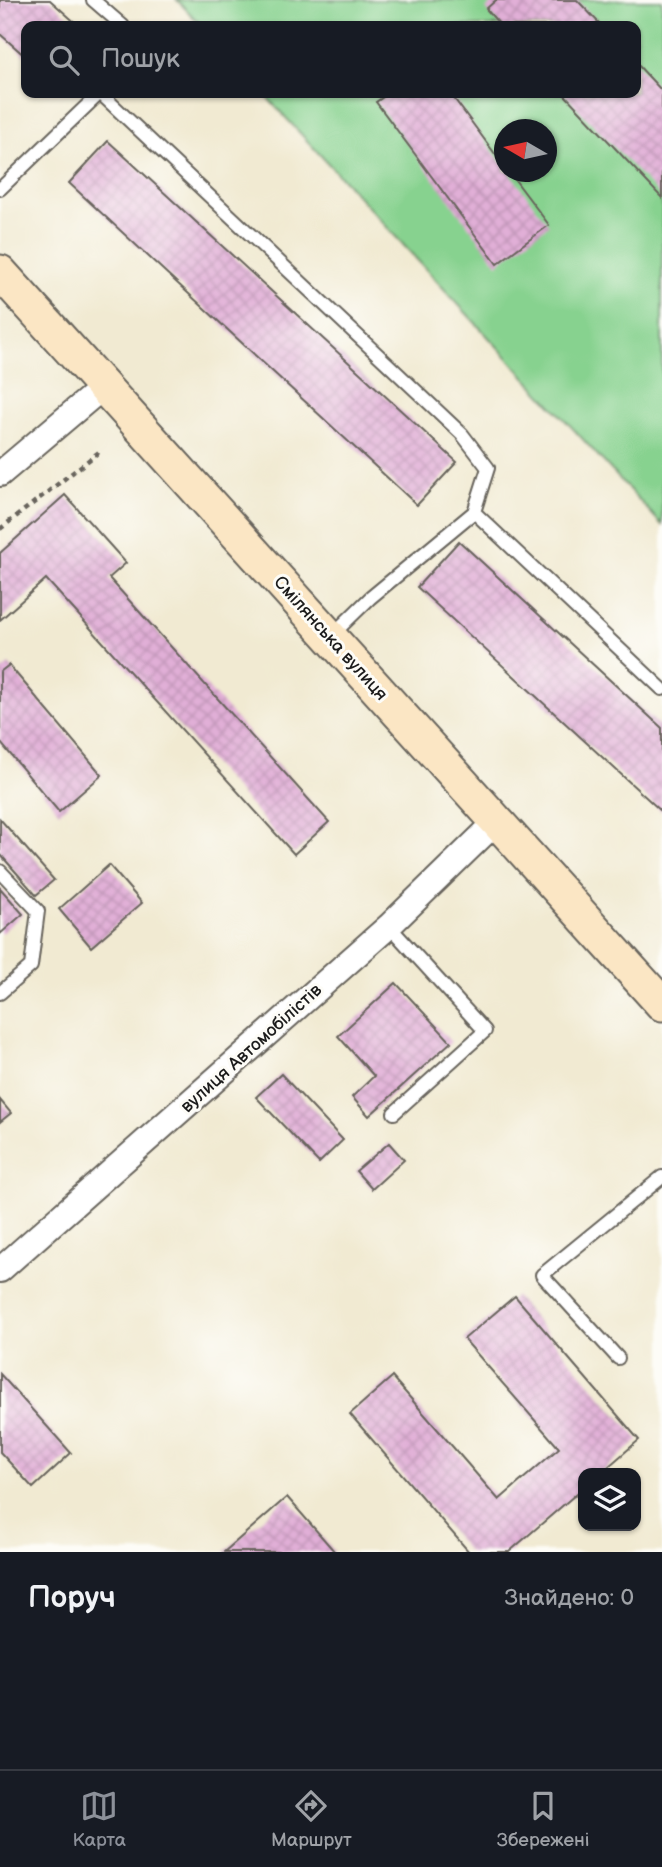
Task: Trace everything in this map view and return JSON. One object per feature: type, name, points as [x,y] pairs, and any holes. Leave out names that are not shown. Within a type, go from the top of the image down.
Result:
[{"type":"main road","name":"Смілянська вулиця","points":[[0,272],[662,1004]]},
{"type":"street","points":[[0,474],[103,387]]},
{"type":"street","name":"вулиця Автомобілістів","points":[[0,1270],[389,926],[497,821]]},
{"type":"lane","points":[[93,0],[116,21]]},
{"type":"lane","points":[[0,189],[95,98]]},
{"type":"lane","points":[[105,98],[462,434],[488,468],[474,512],[370,598],[329,637]]},
{"type":"lane","points":[[474,512],[662,689]]},
{"type":"lane","points":[[0,871],[38,911],[30,966],[0,993]]},
{"type":"lane","points":[[389,926],[485,1031],[394,1113]]},
{"type":"lane","points":[[618,1358],[542,1275],[662,1177]]},
{"type":"path","points":[[0,528],[99,452]]},
{"type":"green space","points":[[177,0],[662,0],[662,525],[268,98],[641,98],[641,21],[197,21]]},
{"type":"building","points":[[0,0],[50,0],[73,21],[21,21],[21,53],[0,34]]},
{"type":"building","points":[[496,0],[577,0],[597,21],[497,21],[486,9]]},
{"type":"building","points":[[641,68],[662,91],[662,198],[568,98],[641,98]]},
{"type":"building","points":[[382,98],[454,98],[494,152],[494,182],[517,182],[549,225],[497,264],[376,102]]},
{"type":"building","points":[[108,141],[457,462],[417,505],[69,183]]},
{"type":"building","points":[[65,495],[126,563],[109,578],[329,822],[294,854],[46,579],[0,620],[0,553]]},
{"type":"building","points":[[459,541],[662,728],[662,812],[417,587]]},
{"type":"building","points":[[9,665],[102,775],[59,812],[0,742],[0,672]]},
{"type":"building","points":[[0,819],[54,880],[36,895],[0,854]]},
{"type":"building","points":[[109,865],[142,903],[91,947],[59,909]]},
{"type":"building","points":[[0,888],[23,914],[0,934]]},
{"type":"building","points":[[396,983],[451,1042],[369,1116],[352,1097],[374,1076],[338,1036]]},
{"type":"building","points":[[281,1074],[343,1140],[319,1163],[256,1097]]},
{"type":"building","points":[[0,1100],[11,1113],[0,1122]]},
{"type":"building","points":[[389,1143],[404,1160],[372,1189],[356,1171]]},
{"type":"building","points":[[515,1296],[639,1440],[607,1468],[578,1468],[578,1492],[509,1552],[469,1552],[350,1414],[392,1377],[499,1500],[559,1448],[464,1339]]},
{"type":"building","points":[[0,1374],[71,1453],[33,1488],[0,1452]]},
{"type":"building","points":[[287,1497],[335,1552],[224,1552]]}]
